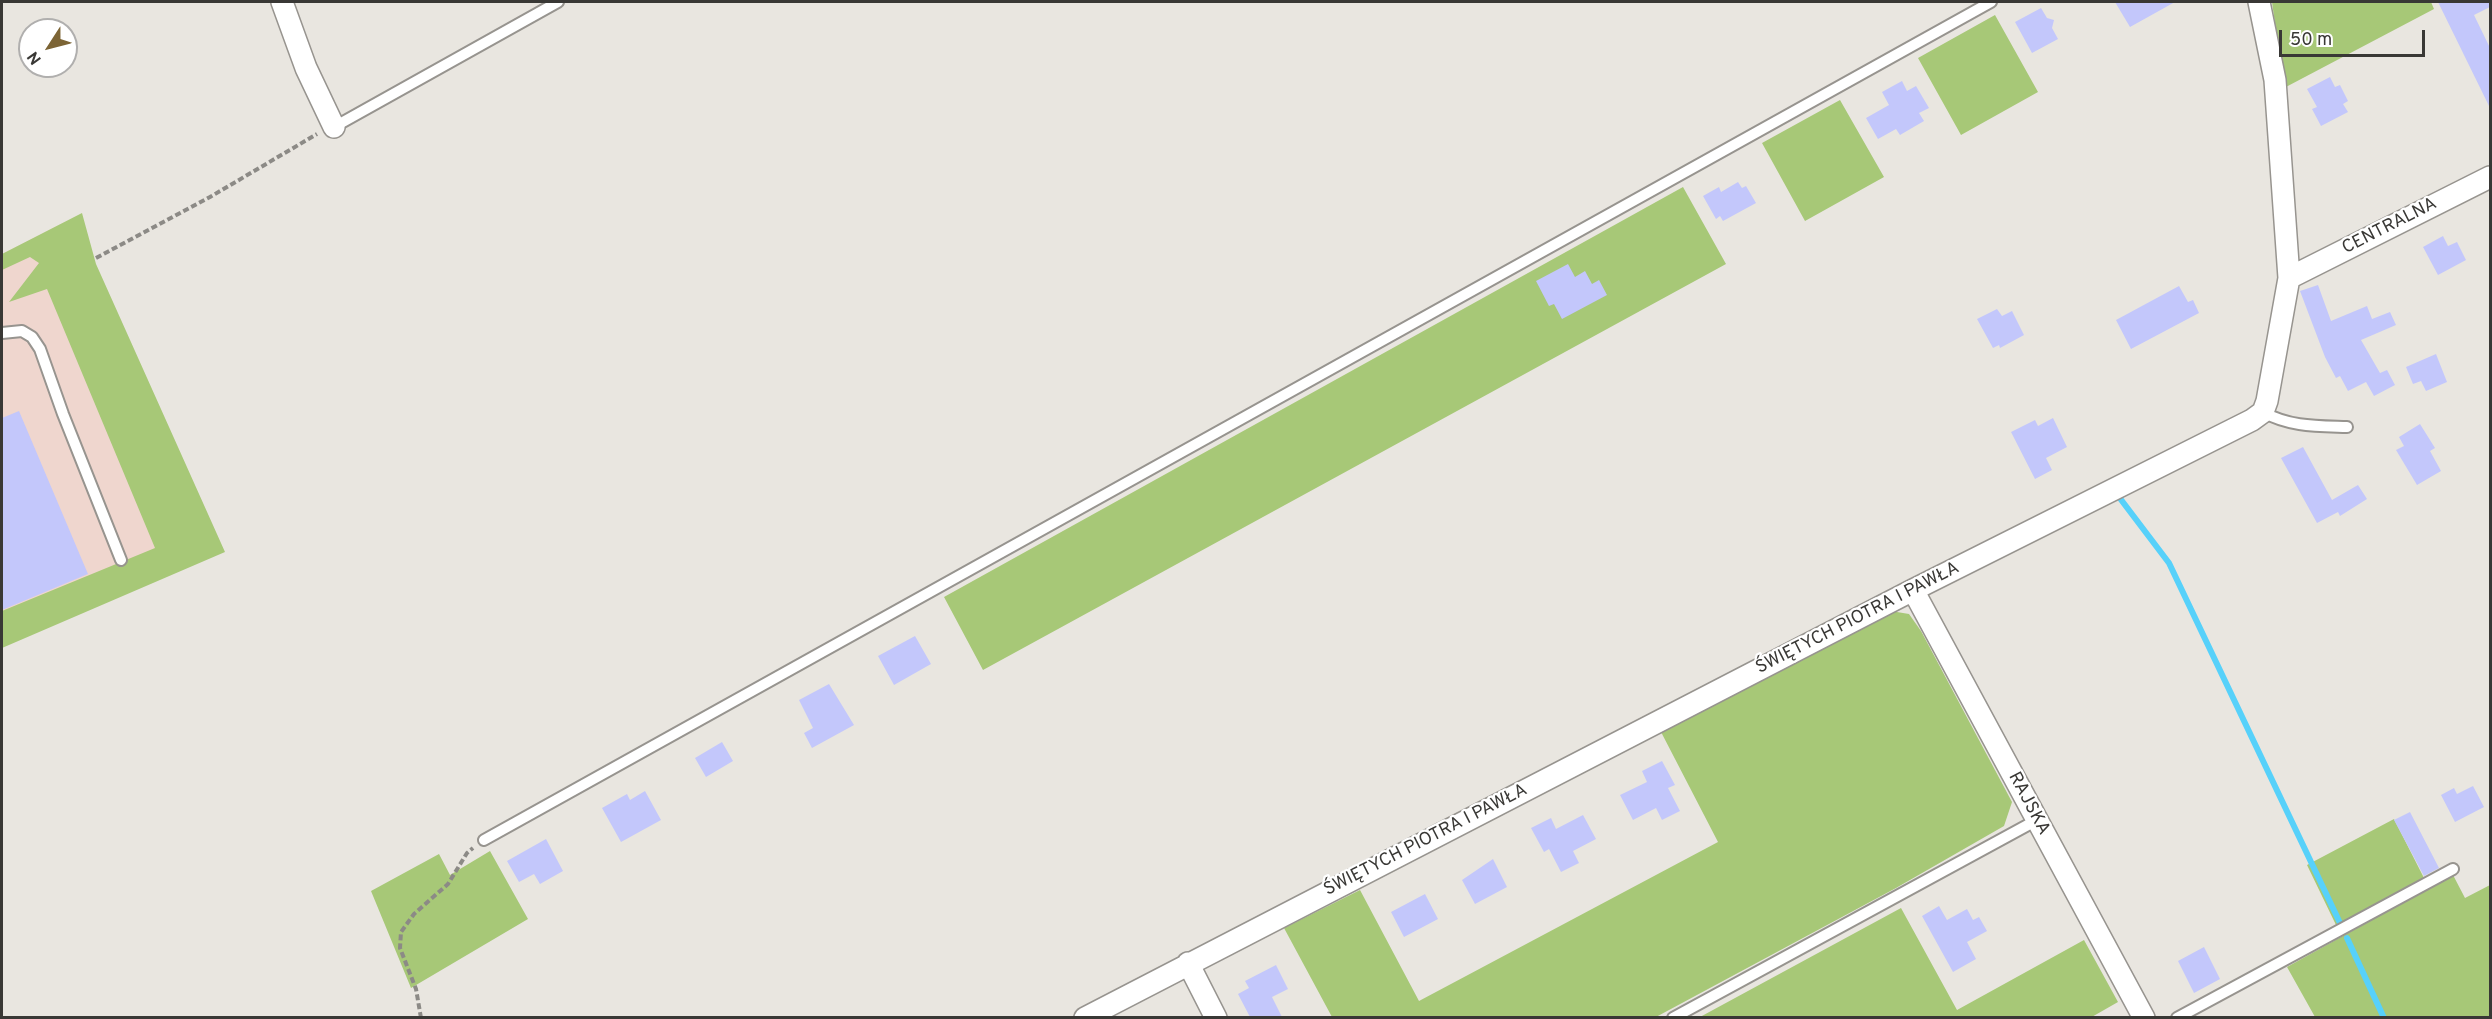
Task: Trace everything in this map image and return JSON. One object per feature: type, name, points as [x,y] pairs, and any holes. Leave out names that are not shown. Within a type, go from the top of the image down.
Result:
[{"type":"street","points":[[282,2],[306,68],[334,127]]},
{"type":"street","points":[[2259,2],[2275,80],[2289,278],[2267,401],[2263,412]]},
{"type":"street","name":"CENTRALNA","points":[[2289,278],[2490,177]]},
{"type":"street","name":"ŚWIĘTYCH PIOTRA I PAWŁA","points":[[1085,1017],[1913,591],[2252,420],[2263,412]]},
{"type":"street","name":"RAJSKA","points":[[1913,591],[2144,1017]]},
{"type":"street","points":[[1188,963],[1216,1017]]},
{"type":"lane","points":[[334,127],[558,2]]},
{"type":"lane","points":[[484,840],[1991,2]]},
{"type":"lane","points":[[2,333],[22,331],[32,337],[40,349],[63,414],[121,560]]},
{"type":"lane","points":[[2263,412],[2277,420],[2294,425],[2347,427]]},
{"type":"lane","points":[[1673,1017],[2037,820]]},
{"type":"lane","points":[[2177,1017],[2453,869]]},
{"type":"path","points":[[96,258],[334,127]]},
{"type":"path","points":[[421,1017],[416,989],[400,948],[401,932],[414,914],[448,884],[467,853],[484,840]]},
{"type":"shaded area","points":[[65,222],[180,566],[2,643],[2,254]]},
{"type":"green space","points":[[2272,2],[2431,2],[2434,9],[2284,88]]},
{"type":"green space","points":[[1995,15],[2038,92],[1961,135],[1918,58]]},
{"type":"green space","points":[[1840,100],[1884,177],[1805,221],[1762,143]]},
{"type":"green space","points":[[1683,187],[1726,264],[983,670],[944,597]]},
{"type":"green space","points":[[82,213],[96,264],[225,552],[2,648],[2,611],[155,548],[47,289],[9,302],[39,263],[30,257],[2,270],[2,254]]},
{"type":"green space","points":[[1891,611],[1909,614],[1921,631],[2012,802],[2004,826],[1896,888],[1656,1017],[1332,1017],[1284,928],[1360,890],[1419,1001],[1718,842],[1660,730]]},
{"type":"green space","points":[[2394,819],[2424,878],[2336,925],[2307,865]]},
{"type":"green space","points":[[490,851],[528,919],[411,988],[371,891],[439,854],[450,875]]},
{"type":"green space","points":[[2453,875],[2465,898],[2490,885],[2490,1017],[2315,1017],[2287,967]]},
{"type":"green space","points":[[1901,908],[1957,1010],[2084,940],[2118,1002],[2090,1018],[1700,1017]]},
{"type":"building","points":[[2115,2],[2175,2],[2130,27]]},
{"type":"building","points":[[2438,2],[2490,2],[2490,7],[2474,15],[2490,48],[2490,108]]},
{"type":"building","points":[[2041,8],[2047,18],[2054,20],[2052,28],[2058,39],[2032,53],[2015,22]]},
{"type":"building","points":[[2330,77],[2335,87],[2340,85],[2348,101],[2343,104],[2348,112],[2321,126],[2312,109],[2317,107],[2307,89]]},
{"type":"building","points":[[1902,81],[1907,91],[1916,86],[1929,108],[1919,113],[1924,121],[1900,135],[1896,129],[1878,139],[1866,118],[1889,105],[1882,92]]},
{"type":"building","points":[[1738,182],[1742,188],[1746,186],[1756,203],[1723,221],[1720,216],[1716,219],[1703,196],[1719,187],[1721,192]]},
{"type":"building","points":[[2443,236],[2448,246],[2457,242],[2466,260],[2438,275],[2423,247]]},
{"type":"building","points":[[1568,264],[1575,277],[1585,271],[1592,284],[1599,280],[1607,295],[1562,319],[1554,304],[1549,306],[1536,281]]},
{"type":"building","points":[[2318,285],[2331,321],[2367,306],[2372,319],[2390,312],[2396,325],[2361,340],[2380,373],[2387,370],[2395,385],[2374,396],[2366,382],[2348,391],[2340,376],[2336,378],[2325,357],[2300,291]]},
{"type":"building","points":[[2179,286],[2188,302],[2193,300],[2199,313],[2131,349],[2116,320]]},
{"type":"building","points":[[1997,309],[2002,316],[2012,311],[2024,335],[2000,348],[1999,345],[1993,348],[1977,319]]},
{"type":"building","points":[[2436,354],[2447,382],[2426,391],[2421,381],[2413,384],[2406,367]]},
{"type":"building","points":[[19,411],[88,574],[2,610],[2,418]]},
{"type":"building","points":[[2053,418],[2067,447],[2046,458],[2052,470],[2035,479],[2011,432],[2035,420],[2038,426]]},
{"type":"building","points":[[2420,424],[2435,448],[2430,451],[2441,471],[2417,485],[2396,450],[2404,446],[2399,437]]},
{"type":"building","points":[[2303,447],[2332,500],[2358,485],[2367,499],[2340,516],[2338,512],[2317,523],[2281,458]]},
{"type":"building","points":[[915,636],[931,664],[894,685],[878,656]]},
{"type":"building","points":[[829,684],[854,725],[812,748],[804,733],[813,728],[799,700]]},
{"type":"building","points":[[722,742],[733,761],[706,777],[695,758]]},
{"type":"building","points":[[1662,761],[1675,785],[1668,788],[1680,811],[1662,820],[1656,808],[1633,820],[1620,795],[1647,782],[1642,771]]},
{"type":"building","points":[[2473,786],[2484,807],[2455,822],[2441,795],[2454,788],[2457,794]]},
{"type":"building","points":[[645,791],[661,820],[621,842],[602,808],[627,794],[630,800]]},
{"type":"building","points":[[2410,812],[2439,868],[2424,876],[2394,820]]},
{"type":"building","points":[[1583,815],[1596,839],[1573,851],[1579,863],[1561,872],[1549,849],[1544,852],[1531,828],[1551,818],[1556,829]]},
{"type":"building","points":[[546,839],[563,871],[540,884],[534,874],[519,882],[507,861]]},
{"type":"building","points":[[1493,859],[1507,887],[1475,904],[1462,880]]},
{"type":"building","points":[[1425,894],[1438,919],[1404,937],[1391,912]]},
{"type":"building","points":[[1939,906],[1947,920],[1967,909],[1973,920],[1979,917],[1987,931],[1967,942],[1976,959],[1953,972],[1922,916]]},
{"type":"building","points":[[2204,947],[2220,979],[2194,993],[2178,961]]},
{"type":"building","points":[[1276,965],[1288,989],[1272,997],[1282,1017],[1250,1017],[1238,994],[1249,988],[1245,981]]},
{"type":"waterway","points":[[2119,497],[2169,563],[2340,923]]},
{"type":"waterway","points":[[2347,938],[2384,1018]]}]
